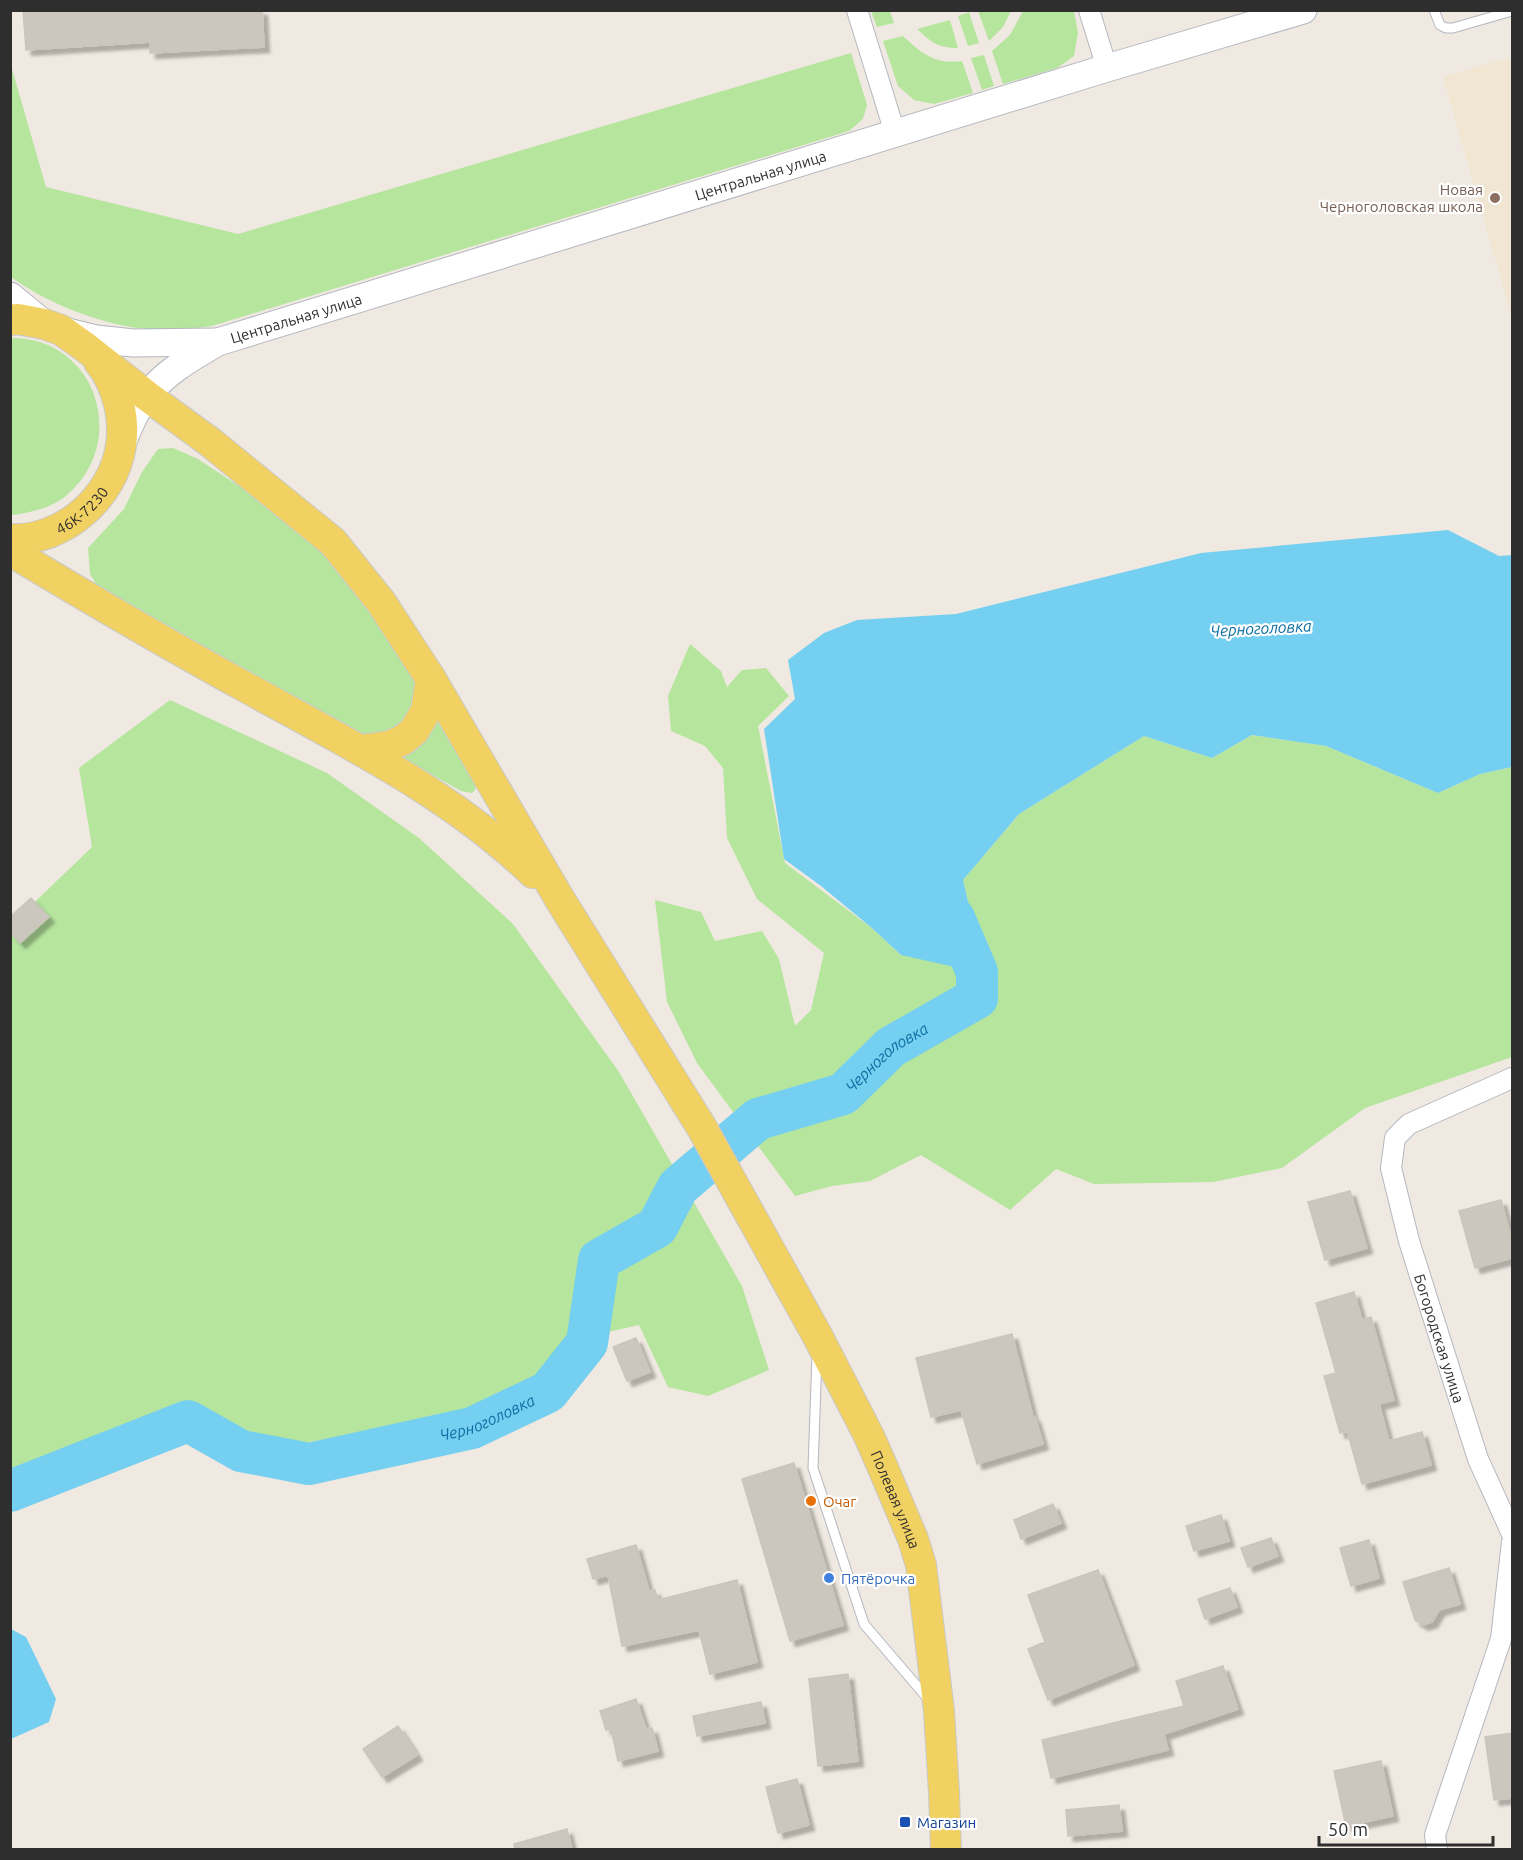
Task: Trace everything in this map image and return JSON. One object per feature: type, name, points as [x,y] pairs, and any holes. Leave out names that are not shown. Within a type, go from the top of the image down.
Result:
[{"type":"main road","points":[[10,320],[18,319],[52,327],[85,346],[147,396],[210,442],[333,542],[381,602],[431,679],[560,898]]},
{"type":"main road","name":"46К-7230","points":[[10,539],[44,535],[72,521],[96,501],[112,476],[121,446],[122,418],[116,392],[103,367],[85,346]]},
{"type":"main road","points":[[10,551],[166,643],[361,750],[451,805],[508,848],[560,898]]},
{"type":"main road","points":[[361,750],[389,746],[403,740],[414,731],[426,711],[431,679]]},
{"type":"main road","name":"Полевая улица","points":[[560,898],[702,1128],[817,1335],[869,1436],[921,1565],[939,1711],[946,1850]]},
{"type":"street","points":[[857,10],[895,133]]},
{"type":"street","points":[[1089,10],[1107,68]]},
{"type":"street","name":"Центральная улица","points":[[218,342],[1107,68],[1303,10]]},
{"type":"street","points":[[10,296],[52,327],[96,339],[134,343],[218,342]]},
{"type":"street","name":"46К-7230","points":[[121,446],[147,396],[171,372],[218,342]]},
{"type":"street","name":"Богородская улица","points":[[1512,1078],[1409,1124],[1395,1138],[1391,1168],[1409,1241],[1478,1459],[1512,1533]]},
{"type":"street","points":[[1437,1850],[1435,1835],[1501,1639],[1512,1542]]},
{"type":"lane","points":[[1434,10],[1440,25],[1446,28],[1512,11]]},
{"type":"lane","points":[[817,1335],[813,1468],[864,1624],[939,1711]]},
{"type":"shaded area","name":"Новая Черноголовская школа","points":[[1512,57],[1512,318],[1443,77]]},
{"type":"green space","points":[[978,10],[1011,11],[1003,27],[989,41]]},
{"type":"green space","points":[[871,11],[890,11],[894,23],[877,27]]},
{"type":"green space","points":[[1023,11],[1074,11],[1078,33],[1074,56],[1057,68],[1003,84],[992,51],[1010,35]]},
{"type":"green space","points":[[969,12],[979,43],[968,46],[958,16]]},
{"type":"green space","points":[[950,20],[958,48],[935,43],[917,29]]},
{"type":"green space","points":[[903,36],[916,48],[936,59],[962,61],[973,93],[934,104],[914,100],[898,86],[883,41]]},
{"type":"green space","points":[[851,53],[867,105],[863,119],[849,131],[212,326],[158,330],[114,323],[69,309],[29,289],[11,277],[10,62],[46,187],[238,234]]},
{"type":"green space","points":[[984,55],[994,86],[982,90],[971,58]]},
{"type":"green space","points":[[11,338],[40,342],[64,354],[82,372],[94,395],[99,420],[97,446],[87,471],[68,494],[49,506],[13,515],[10,515]]},
{"type":"green space","points":[[173,448],[198,459],[257,498],[318,547],[389,635],[419,689],[413,709],[403,723],[379,736],[368,738],[101,592],[90,574],[88,548],[124,509],[142,472],[158,449]]},
{"type":"green space","points":[[690,644],[721,671],[727,687],[742,670],[766,668],[789,696],[758,726],[785,863],[873,929],[901,955],[995,961],[974,927],[963,880],[1019,814],[1144,736],[1212,758],[1252,735],[1326,746],[1438,793],[1480,774],[1512,767],[1512,1057],[1365,1108],[1282,1168],[1213,1182],[1094,1184],[1056,1169],[1010,1210],[921,1155],[870,1181],[832,1186],[795,1196],[697,1063],[667,1002],[655,900],[701,912],[715,941],[762,931],[779,959],[795,1026],[811,1010],[824,953],[757,899],[727,838],[723,768],[705,746],[671,731],[668,696]]},
{"type":"green space","points":[[170,700],[327,773],[419,838],[513,924],[619,1072],[742,1286],[769,1370],[708,1396],[668,1387],[639,1325],[608,1332],[591,1362],[556,1371],[470,1412],[418,1424],[280,1447],[180,1403],[11,1471],[11,925],[92,847],[79,768]]},
{"type":"green space","points":[[437,720],[476,784],[472,793],[461,791],[399,756]]},
{"type":"water","points":[[1448,530],[1499,556],[1512,555],[1512,767],[1480,774],[1438,793],[1326,746],[1252,735],[1212,758],[1144,736],[1019,814],[963,880],[974,927],[995,961],[977,972],[901,955],[821,886],[784,859],[764,729],[795,699],[788,660],[824,633],[857,620],[956,614],[1201,553]]},
{"type":"water","points":[[11,1629],[26,1637],[56,1699],[49,1722],[11,1739]]},
{"type":"building","points":[[23,10],[262,10],[264,47],[150,53],[150,42],[26,50]]},
{"type":"building","points":[[31,898],[49,917],[20,943],[10,932],[10,917]]},
{"type":"building","points":[[1350,1191],[1367,1248],[1325,1260],[1308,1202]]},
{"type":"building","points":[[1501,1200],[1512,1241],[1512,1258],[1475,1268],[1459,1211]]},
{"type":"building","points":[[1354,1292],[1362,1320],[1371,1317],[1394,1400],[1379,1404],[1389,1441],[1422,1432],[1431,1465],[1362,1484],[1347,1431],[1340,1433],[1324,1376],[1336,1373],[1316,1303]]},
{"type":"building","points":[[1012,1334],[1033,1417],[1035,1417],[1043,1444],[977,1464],[961,1410],[931,1417],[916,1358]]},
{"type":"building","points":[[636,1338],[650,1372],[627,1381],[613,1347]]},
{"type":"building","points":[[794,1463],[843,1625],[790,1641],[742,1479]]},
{"type":"building","points":[[1053,1504],[1061,1523],[1021,1539],[1014,1520]]},
{"type":"building","points":[[1221,1515],[1229,1541],[1194,1551],[1186,1526]]},
{"type":"building","points":[[1271,1538],[1278,1556],[1248,1567],[1241,1548]]},
{"type":"building","points":[[1369,1540],[1379,1578],[1351,1586],[1340,1548]]},
{"type":"building","points":[[636,1545],[649,1591],[655,1590],[658,1600],[737,1580],[757,1662],[710,1674],[699,1630],[622,1646],[608,1575],[593,1579],[587,1559]]},
{"type":"building","points":[[1449,1568],[1460,1604],[1439,1610],[1432,1622],[1423,1625],[1415,1620],[1403,1582]]},
{"type":"building","points":[[1098,1570],[1134,1665],[1048,1700],[1028,1649],[1045,1642],[1028,1595]]},
{"type":"building","points":[[1230,1588],[1237,1607],[1205,1619],[1198,1599]]},
{"type":"building","points":[[1223,1666],[1238,1709],[1164,1734],[1168,1750],[1051,1778],[1042,1740],[1184,1706],[1176,1681]]},
{"type":"building","points":[[848,1674],[858,1761],[818,1766],[809,1679]]},
{"type":"building","points":[[636,1699],[646,1729],[652,1728],[658,1751],[618,1761],[611,1728],[606,1730],[600,1711]]},
{"type":"building","points":[[761,1702],[765,1723],[697,1736],[693,1716]]},
{"type":"building","points":[[398,1726],[417,1755],[382,1777],[363,1749]]},
{"type":"building","points":[[1512,1733],[1512,1798],[1494,1800],[1485,1737]]},
{"type":"building","points":[[1381,1761],[1393,1816],[1346,1826],[1334,1771]]},
{"type":"building","points":[[797,1779],[809,1825],[778,1833],[766,1787]]},
{"type":"building","points":[[1119,1805],[1122,1831],[1068,1836],[1066,1810]]},
{"type":"building","points":[[567,1829],[572,1850],[515,1850],[514,1844]]},
{"type":"waterway","name":"Черноголовка","points":[[10,1491],[188,1421],[241,1451],[309,1464],[472,1428],[548,1392],[587,1343],[599,1260],[657,1227],[678,1187],[758,1119],[843,1094],[891,1047],[977,998],[977,972],[954,918]]},
{"type":"place","name":"Новая Черноголовская школа","points":[[1495,198]]},
{"type":"place","name":"Очаг","points":[[811,1501]]},
{"type":"place","name":"Пятёрочка","points":[[829,1578]]},
{"type":"place","name":"Магазин","points":[[905,1822]]}]
